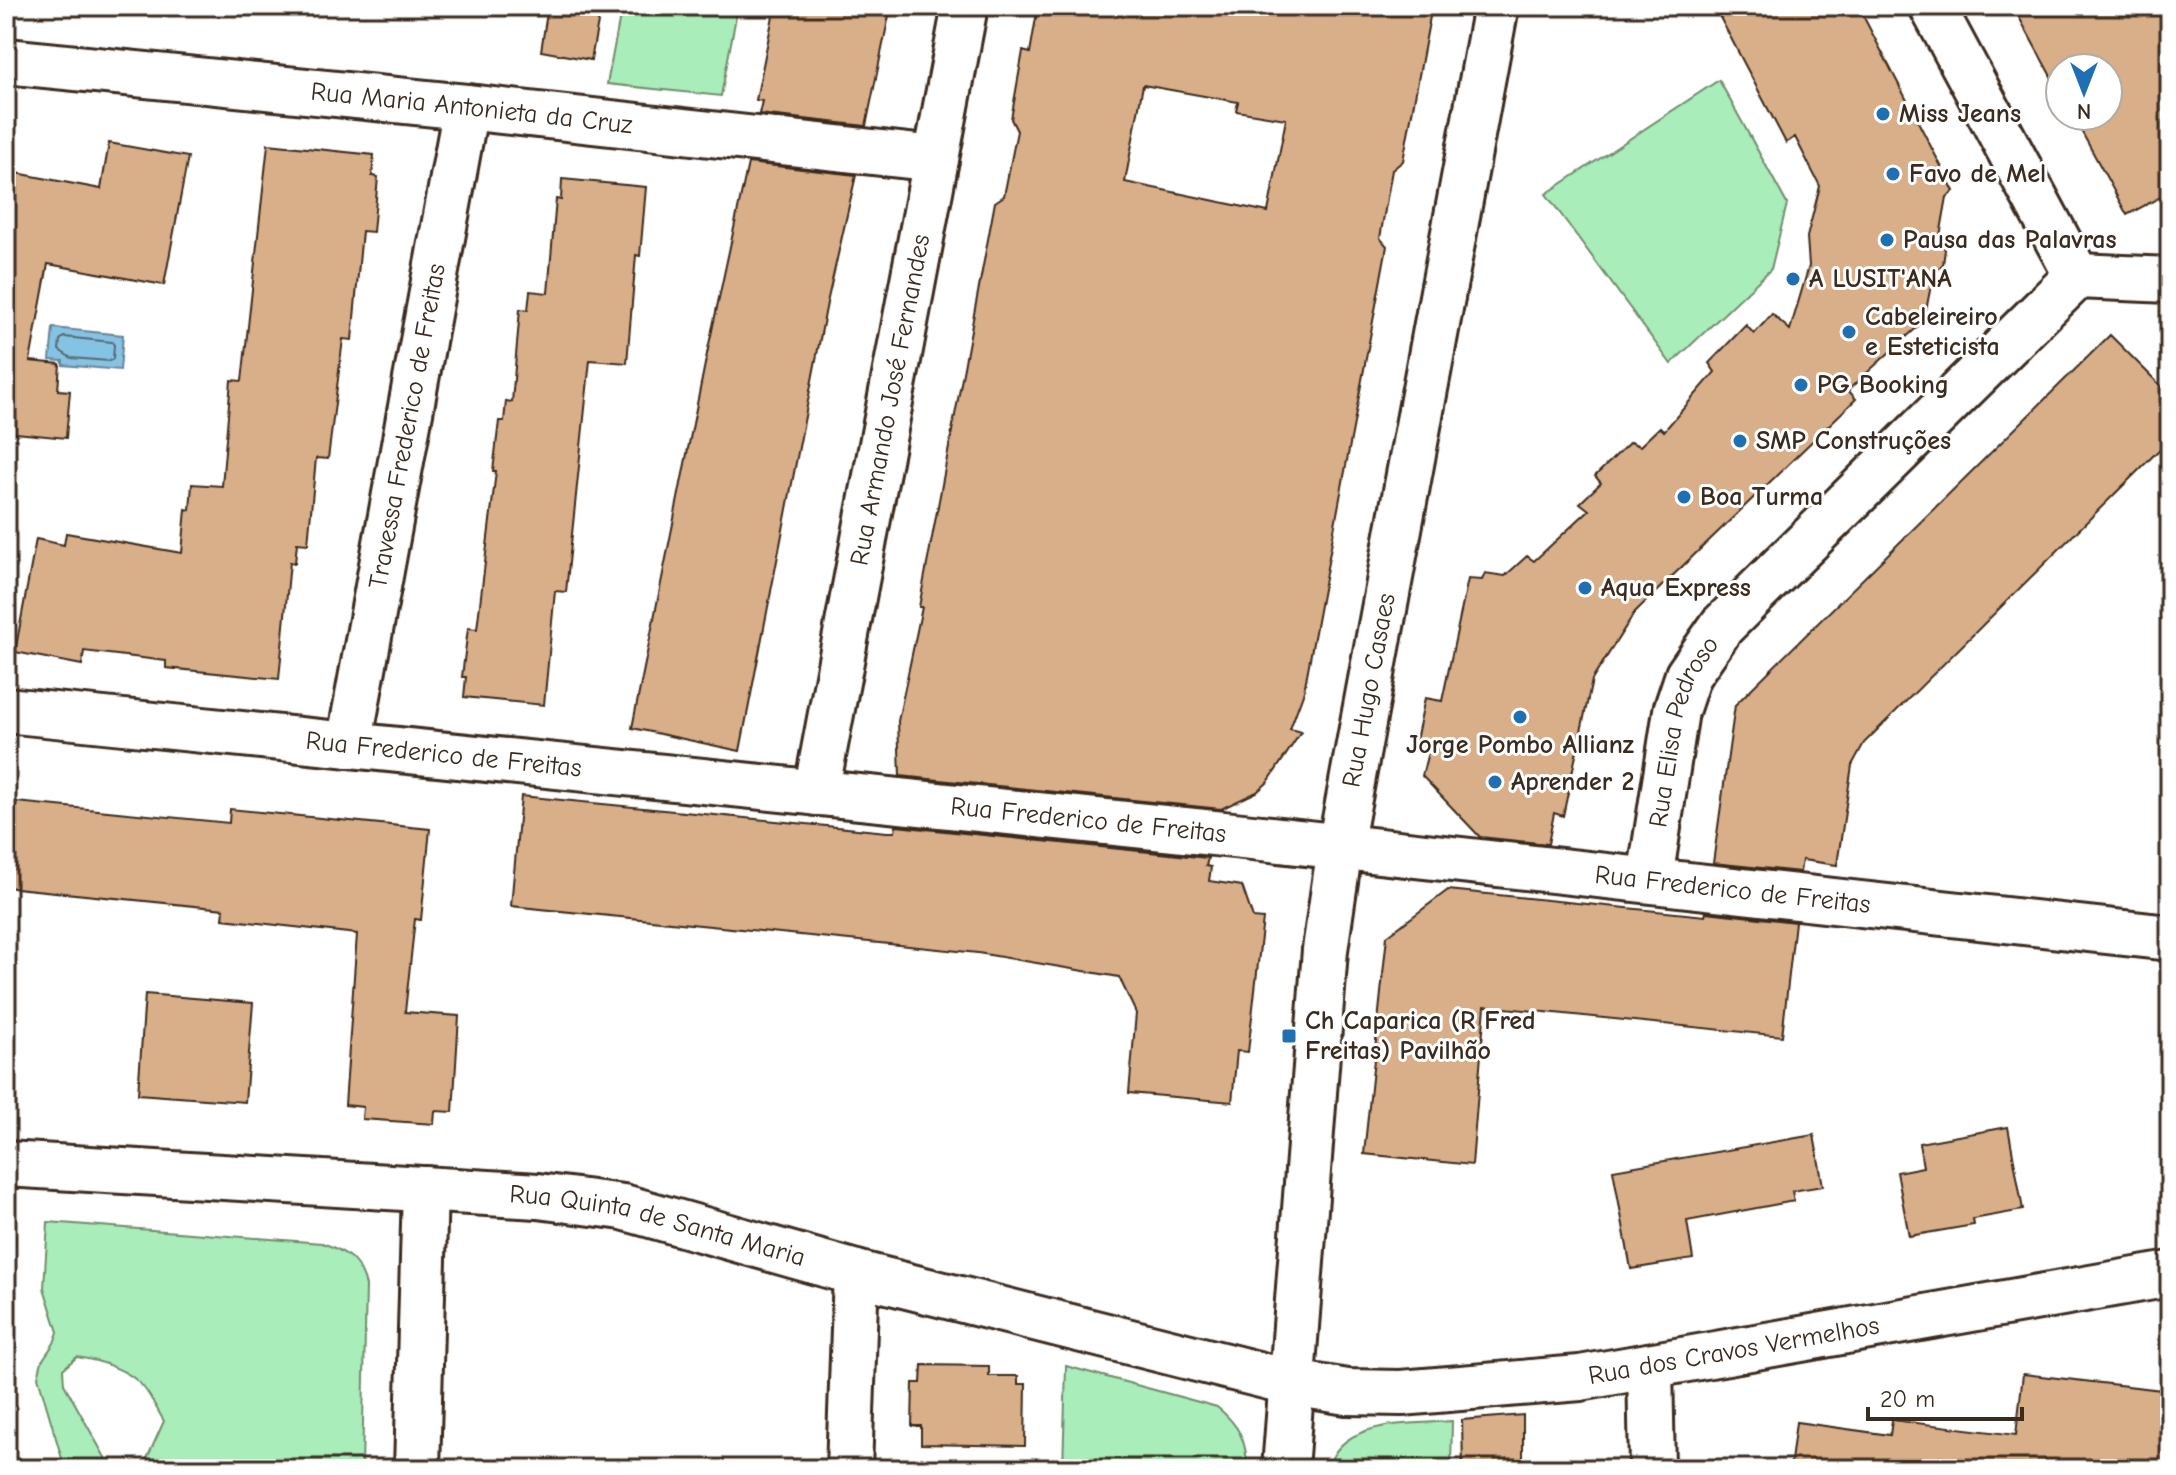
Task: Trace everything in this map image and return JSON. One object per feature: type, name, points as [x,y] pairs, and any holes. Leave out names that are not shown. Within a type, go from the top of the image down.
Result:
[{"type":"street","name":"Rua Armando José Fernandes","points":[[816,793],[965,6]]},
{"type":"street","name":"Rua Hugo Casaes","points":[[1285,1469],[1325,950],[1340,847],[1496,6]]},
{"type":"street","points":[[1932,6],[2077,276],[2170,280]]},
{"type":"street","name":"Rua Maria Antonieta da Cruz","points":[[6,61],[466,107],[936,159]]},
{"type":"street","name":"Travessa Frederico de Freitas","points":[[349,745],[466,107]]},
{"type":"street","name":"Rua Elisa Pedroso","points":[[1650,879],[1676,711],[1688,675],[1722,626],[2077,276]]},
{"type":"street","name":"Rua Frederico de Freitas","points":[[6,710],[1650,879],[2170,938]]},
{"type":"street","name":"Rua Quinta de Santa Maria","points":[[6,1164],[538,1196],[623,1207],[856,1273],[1293,1383]]},
{"type":"street","points":[[417,1469],[425,1189]]},
{"type":"street","points":[[849,1469],[856,1273]]},
{"type":"street","name":"Rua dos Cravos Vermelhos","points":[[1293,1383],[1347,1392],[1401,1393],[1580,1378],[2170,1274]]},
{"type":"street","points":[[1650,1366],[1652,1469]]},
{"type":"green space","points":[[622,6],[738,6],[721,96],[607,84]]},
{"type":"green space","points":[[1719,80],[1787,204],[1771,269],[1671,364],[1546,194]]},
{"type":"green space","points":[[48,1222],[322,1243],[351,1258],[366,1286],[362,1469],[137,1469],[146,1461],[164,1421],[147,1392],[131,1376],[104,1363],[77,1357],[63,1369],[64,1384],[107,1461],[116,1469],[65,1469],[38,1377],[42,1361],[58,1332],[44,1288]]},
{"type":"green space","points":[[6,1235],[15,1236],[6,1381]]},
{"type":"green space","points":[[1066,1366],[1217,1407],[1240,1434],[1247,1469],[1063,1469]]},
{"type":"green space","points":[[1452,1421],[1451,1469],[1328,1469],[1335,1452],[1362,1432],[1398,1424]]},
{"type":"water","points":[[53,328],[123,335],[120,370],[63,365],[63,361],[50,360]]},
{"type":"building","points":[[548,6],[601,6],[591,60],[541,51]]},
{"type":"building","points":[[775,6],[891,6],[866,126],[759,114],[762,101],[756,100]]},
{"type":"building","points":[[1038,6],[1432,6],[1403,161],[1392,170],[1380,238],[1387,246],[1304,691],[1290,729],[1301,732],[1268,782],[1257,792],[1221,809],[900,776],[898,721],[922,607],[919,607],[995,202],[1004,196],[1017,131],[1011,119],[1023,51],[1030,53]],"holes":[[[1143,85],[1238,102],[1236,111],[1286,119],[1268,212],[1125,182]]]},
{"type":"building","points":[[1714,6],[1858,6],[1954,191],[1947,197],[1940,236],[1945,250],[1943,264],[1933,275],[1924,321],[1848,390],[1856,399],[1635,612],[1592,680],[1563,816],[1554,813],[1548,844],[1480,837],[1422,776],[1429,748],[1415,745],[1425,698],[1442,701],[1468,579],[1482,580],[1485,573],[1505,576],[1527,556],[1534,561],[1589,510],[1580,503],[1601,483],[1595,476],[1630,442],[1640,446],[1660,427],[1664,431],[1715,372],[1709,363],[1746,325],[1754,334],[1772,314],[1790,330],[1809,266],[1807,237],[1820,186],[1795,137],[1786,143]]},
{"type":"building","points":[[2013,6],[2170,6],[2170,192],[2127,215],[2082,132],[2124,132],[2124,52],[2044,52],[2044,63]]},
{"type":"building","points":[[109,143],[188,157],[164,285],[48,264],[30,361],[60,364],[58,390],[70,391],[66,438],[6,432],[6,171],[101,189]]},
{"type":"building","points":[[268,144],[374,155],[372,176],[378,177],[373,232],[362,231],[352,340],[343,339],[328,459],[316,458],[308,544],[297,543],[295,563],[290,562],[279,679],[166,668],[166,661],[84,651],[82,665],[15,652],[36,539],[64,545],[66,533],[182,553],[192,484],[222,486],[231,380],[242,381]]},
{"type":"building","points":[[748,163],[856,175],[827,303],[740,751],[632,728]]},
{"type":"building","points":[[562,179],[646,187],[640,256],[636,255],[627,363],[590,360],[566,592],[555,591],[544,705],[464,697],[466,677],[462,677],[468,628],[477,629],[499,421],[504,421],[506,401],[512,402],[520,309],[528,310],[530,291],[548,293],[556,199],[561,200]]},
{"type":"building","points":[[2110,335],[2170,395],[2170,439],[1864,743],[1852,765],[1837,865],[1802,860],[1800,872],[1713,863],[1735,705]]},
{"type":"building","points":[[521,796],[887,832],[895,832],[896,826],[1208,858],[1206,866],[1211,867],[1209,881],[1242,886],[1253,918],[1263,919],[1248,1052],[1237,1051],[1232,1102],[1129,1093],[1136,1013],[1119,977],[978,953],[511,906]]},
{"type":"building","points":[[6,801],[229,823],[230,809],[430,829],[421,920],[415,919],[405,1012],[459,1016],[453,1112],[435,1111],[434,1124],[362,1119],[363,1107],[345,1105],[357,934],[223,919],[224,909],[6,887]]},
{"type":"building","points":[[1448,890],[1795,922],[1782,1036],[1485,1006],[1472,1165],[1364,1154],[1387,936]]},
{"type":"building","points":[[145,994],[253,1003],[245,1102],[138,1094]]},
{"type":"building","points":[[2008,1127],[2023,1210],[1973,1219],[1974,1225],[1909,1236],[1897,1172],[1923,1167],[1919,1143]]},
{"type":"building","points":[[1814,1135],[1823,1186],[1792,1191],[1794,1201],[1687,1221],[1693,1259],[1631,1269],[1613,1170]]},
{"type":"building","points":[[922,1365],[989,1366],[989,1376],[1018,1376],[1018,1384],[1026,1384],[1025,1446],[921,1444],[921,1426],[912,1426],[913,1383],[921,1383]]},
{"type":"building","points":[[2023,1374],[2170,1391],[2170,1469],[1790,1469],[1796,1422],[1890,1435],[1892,1420],[2016,1435]]},
{"type":"building","points":[[1523,1415],[1523,1469],[1463,1469],[1462,1420]]},
{"type":"place","name":"Miss Jeans","points":[[1883,114]]},
{"type":"place","name":"Favo de Mel","points":[[1893,174]]},
{"type":"place","name":"Pausa das Palavras","points":[[1887,240]]},
{"type":"place","name":"A LUSIT'ANA","points":[[1793,279]]},
{"type":"place","name":"Cabeleireiro e Esteticista","points":[[1849,332]]},
{"type":"place","name":"PG Booking","points":[[1801,385]]},
{"type":"place","name":"SMP Construções","points":[[1740,441]]},
{"type":"place","name":"Boa Turma","points":[[1684,497]]},
{"type":"place","name":"Aqua Express","points":[[1585,588]]},
{"type":"place","name":"Jorge Pombo Allianz","points":[[1520,717]]},
{"type":"place","name":"Aprender 2","points":[[1495,782]]},
{"type":"place","name":"Ch Caparica (R Fred Freitas) Pavilhão","points":[[1289,1036]]}]
